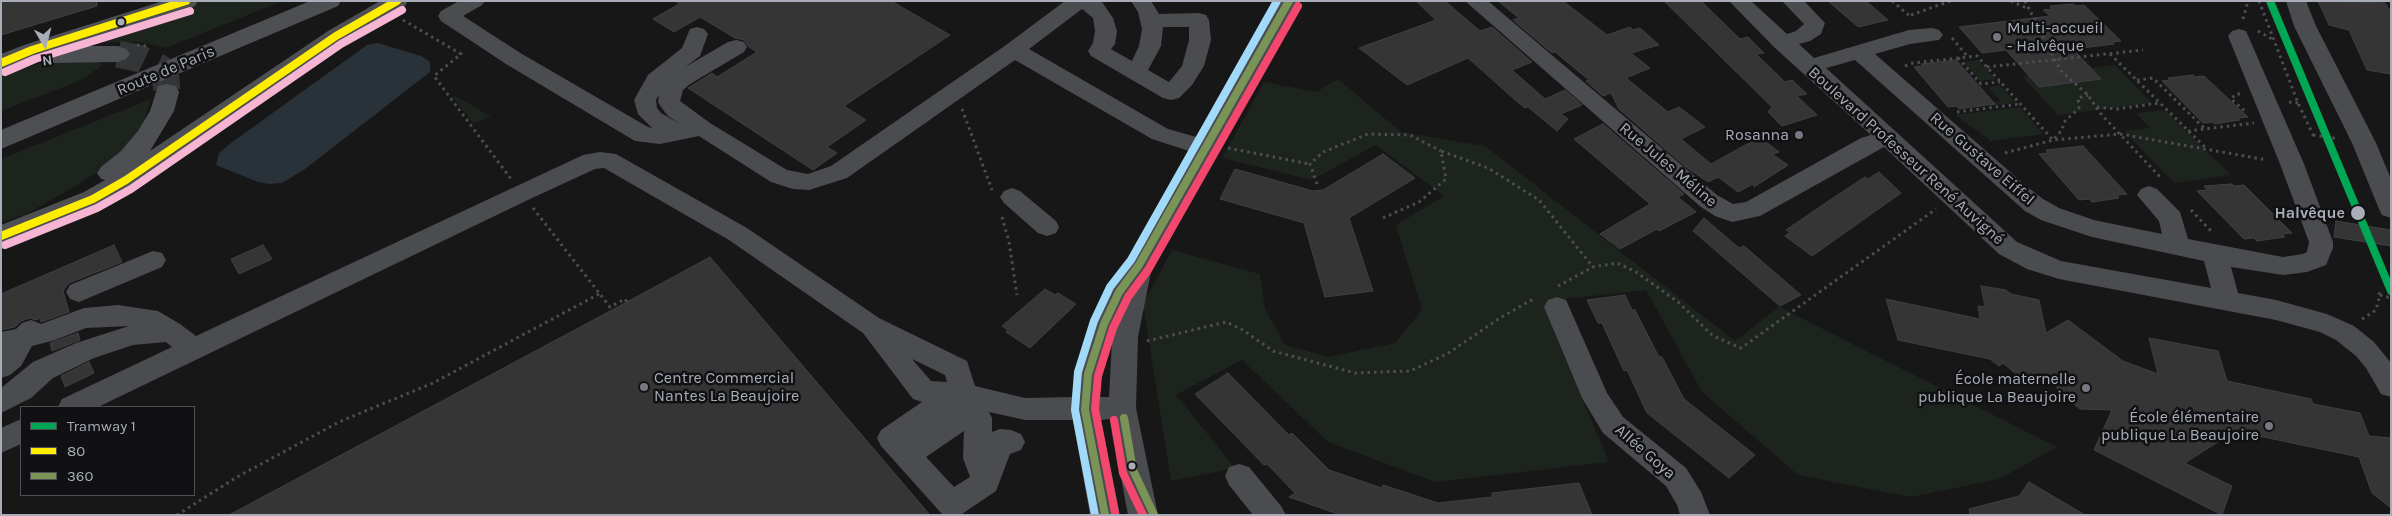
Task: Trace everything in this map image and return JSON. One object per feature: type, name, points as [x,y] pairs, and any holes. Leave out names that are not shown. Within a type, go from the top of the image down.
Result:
[{"type":"main road","points":[[1,63],[32,50],[187,1]]},
{"type":"main road","name":"Route de Paris","points":[[1,121],[298,1]]},
{"type":"main road","name":"Route de Paris","points":[[1,140],[330,1]]},
{"type":"main road","points":[[1,236],[63,209],[93,199],[126,180],[336,36],[397,9]]},
{"type":"main road","points":[[1,63],[56,54],[118,54]]},
{"type":"main road","points":[[63,209],[130,157],[148,136],[162,111],[167,92]]},
{"type":"street","points":[[475,1],[448,16],[514,59],[643,135],[660,136],[702,128]]},
{"type":"street","points":[[736,47],[682,79],[674,86],[669,102],[676,111],[779,176],[793,181],[809,182],[839,172],[1014,50],[1079,1]]},
{"type":"street","points":[[1084,1],[1095,7],[1103,18],[1106,31],[1104,44],[1099,51],[1171,93],[1184,80],[1198,53],[1200,40],[1199,20],[1151,21]]},
{"type":"street","points":[[1134,71],[1141,64],[1150,46],[1153,29],[1148,12],[1141,1]]},
{"type":"street","points":[[1105,515],[1085,410],[1088,374],[1104,324],[1119,292],[1139,265],[1289,1]]},
{"type":"street","name":"Rue Jules Méline","points":[[1475,1],[1709,201],[1724,210],[1732,212],[1751,210],[1869,144],[1887,138]]},
{"type":"street","name":"Boulevard Professeur René Auvigné","points":[[1739,1],[2008,248],[2036,262],[2059,270],[2292,313],[2327,324],[2345,333],[2383,360],[2391,386]]},
{"type":"street","points":[[1782,42],[1803,36],[1814,29],[1815,24],[1812,20],[1792,1]]},
{"type":"street","points":[[2296,1],[2305,26],[2364,143],[2391,209]]},
{"type":"street","points":[[677,133],[653,118],[646,110],[645,100],[656,80],[692,51],[697,34]]},
{"type":"street","points":[[1809,66],[1910,37],[1932,35]]},
{"type":"street","points":[[2239,36],[2292,164]]},
{"type":"street","points":[[1014,50],[1160,134],[1206,146]]},
{"type":"street","name":"Rue Gustave Eiffel","points":[[1860,52],[2034,205],[2074,224],[2226,257],[2283,266],[2307,263],[2316,258],[2321,248],[2321,242],[2292,164]]},
{"type":"street","points":[[74,406],[591,160],[608,160],[738,234],[870,325],[924,391],[964,395],[1024,409],[1085,410],[1122,408]]},
{"type":"street","points":[[2157,188],[2171,218],[2177,247]]},
{"type":"street","points":[[1002,202],[1047,227]]},
{"type":"street","points":[[2226,257],[2227,301]]},
{"type":"street","points":[[79,292],[153,260]]},
{"type":"street","points":[[1139,265],[1126,337],[1122,408],[1143,515]]},
{"type":"street","name":"Allée Goya","points":[[1548,298],[1596,398],[1613,425],[1676,477],[1691,501],[1695,515]]},
{"type":"street","points":[[1,367],[12,358],[12,340],[41,323],[68,311],[81,309],[149,318],[171,331],[194,350]]},
{"type":"street","points":[[1,402],[21,390],[43,370],[85,350],[133,335],[171,331]]},
{"type":"street","points":[[964,395],[959,419],[907,455],[952,505],[986,482],[1000,440],[1011,442]]},
{"type":"street","points":[[964,395],[978,418],[977,458],[986,482]]},
{"type":"street","points":[[1,441],[20,432]]},
{"type":"street","points":[[1133,470],[1154,515]]},
{"type":"street","points":[[1239,476],[1271,515]]},
{"type":"path","points":[[1892,1],[1910,16],[1950,1]]},
{"type":"path","points":[[2011,1],[2029,9]]},
{"type":"path","points":[[2025,1],[2060,71],[2088,95],[2120,134],[2157,188]]},
{"type":"path","points":[[2259,1],[2298,103],[2315,139]]},
{"type":"path","points":[[397,9],[461,54],[434,76],[610,307],[624,299],[627,302]]},
{"type":"path","points":[[1986,67],[2142,50]]},
{"type":"path","points":[[2110,54],[2207,149]]},
{"type":"path","points":[[1909,65],[1976,56],[2053,140]]},
{"type":"path","points":[[1957,58],[1981,84],[2000,82]]},
{"type":"path","points":[[2137,80],[2153,78],[2205,129]]},
{"type":"path","points":[[950,94],[958,99],[1002,202],[1010,242],[1017,295]]},
{"type":"path","points":[[2188,131],[2257,123],[2231,99],[2236,94],[2298,103]]},
{"type":"path","points":[[2053,140],[2062,130],[2064,122],[2079,108],[2078,98],[2088,95]]},
{"type":"path","points":[[2097,107],[2117,109],[2159,103]]},
{"type":"path","points":[[1948,113],[2021,104]]},
{"type":"path","points":[[1310,164],[1323,152],[1368,134],[1410,135],[1441,151],[1488,168],[1539,200],[1593,268]]},
{"type":"path","points":[[1983,160],[2053,140],[2120,134],[2292,164]]},
{"type":"path","points":[[1206,146],[1310,164]]},
{"type":"path","points":[[1383,218],[1419,202],[1446,179],[1441,151]]},
{"type":"path","points":[[1310,164],[1317,184]]},
{"type":"path","points":[[1139,342],[1226,322],[1243,330],[1273,351],[1355,373],[1410,371],[1447,354],[1500,318],[1548,298],[1593,268],[1617,263],[1636,272],[1678,302],[1713,336],[1741,348],[1934,209],[1959,204]]},
{"type":"path","points":[[2190,209],[2226,257]]},
{"type":"path","points":[[2345,333],[2355,322],[2376,310],[2379,293],[2391,298]]},
{"type":"path","points":[[177,515],[237,477],[339,422],[433,384],[600,294]]},
{"type":"shaded area","points":[[202,1],[282,1],[166,48],[141,42],[72,43]]},
{"type":"shaded area","points":[[378,43],[421,56],[430,62],[430,72],[305,169],[282,183],[269,184],[258,182],[216,165],[219,153],[231,143],[367,45]]},
{"type":"shaded area","points":[[83,59],[104,64],[82,80],[1,111],[1,74],[43,63]]},
{"type":"shaded area","points":[[1978,60],[1995,79],[1980,81],[1963,62]]},
{"type":"shaded area","points":[[2115,65],[2152,103],[2058,115],[2023,77]]},
{"type":"shaded area","points":[[1338,79],[1401,132],[1485,146],[1735,341],[1780,306],[2057,447],[1999,479],[1911,497],[1798,475],[1702,392],[1646,290],[1565,299],[1553,330],[1609,462],[1435,482],[1328,442],[1242,360],[1176,395],[1235,468],[1171,481],[1143,304],[1172,250],[1260,274],[1265,309],[1285,345],[1329,357],[1395,343],[1422,310],[1396,225],[1444,196],[1376,145],[1312,180],[1222,158],[1264,82],[1316,92]]},
{"type":"shaded area","points":[[2000,85],[2016,103],[1988,106],[1985,103],[2001,101],[1988,87]]},
{"type":"shaded area","points":[[455,96],[491,117],[473,123],[453,97]]},
{"type":"shaded area","points":[[151,99],[142,128],[114,160],[78,185],[26,214],[1,223],[1,159]]},
{"type":"shaded area","points":[[2020,107],[2043,134],[1991,141],[1955,115]]},
{"type":"shaded area","points":[[2165,110],[2231,175],[2174,183],[2124,131],[2150,128],[2136,113]]},
{"type":"building","points":[[1,1],[97,1],[97,6],[1,35]]},
{"type":"building","points":[[675,1],[891,1],[950,35],[844,106],[866,120],[827,147],[837,153],[813,170],[688,88],[712,73],[717,77],[757,52],[749,47],[744,40],[735,38],[700,17],[674,32],[653,19],[679,4]]},
{"type":"building","points":[[1416,1],[1445,1],[1480,31],[1492,27],[1532,62],[1512,70],[1545,99],[1565,90],[1582,105],[1561,114],[1568,119],[1557,131],[1528,107],[1525,108],[1514,99],[1468,58],[1407,85],[1359,48],[1436,20]]},
{"type":"building","points":[[1498,1],[1563,1],[1607,35],[1630,27],[1633,30],[1640,28],[1659,45],[1631,53],[1650,68],[1626,78],[1668,112],[1679,107],[1705,127],[1681,139],[1711,164],[1760,137],[1779,152],[1772,154],[1788,165],[1754,187],[1753,184],[1738,192],[1718,177],[1708,182],[1686,167],[1619,109],[1611,93],[1603,96],[1586,81],[1589,80],[1555,52],[1552,53],[1513,20],[1519,18]]},
{"type":"building","points":[[1664,1],[1701,1],[1740,39],[1748,37],[1764,53],[1756,54],[1785,82],[1792,80],[1807,94],[1797,96],[1817,115],[1782,126],[1768,112],[1772,107]]},
{"type":"building","points":[[1828,1],[1866,1],[1888,20],[1858,27]]},
{"type":"building","points":[[2318,1],[2385,3],[2391,13],[2391,74],[2367,70],[2349,30],[2329,25]]},
{"type":"building","points":[[2073,4],[2076,6],[2084,5],[2121,41],[2113,42],[2114,44],[2073,49],[2101,79],[2039,87],[2006,50],[1982,53],[1959,27],[2050,16],[2043,10],[2052,9],[2050,6]]},
{"type":"building","points":[[1956,60],[1995,104],[1959,109],[1957,106],[1948,107],[1914,67],[1923,66],[1921,64]]},
{"type":"building","points":[[2193,75],[2195,77],[2204,76],[2248,117],[2215,124],[2212,122],[2203,123],[2162,81],[2170,80],[2168,78]]},
{"type":"building","points":[[1603,124],[1684,194],[1678,197],[1696,212],[1659,231],[1657,229],[1620,249],[1600,234],[1650,204],[1574,139]]},
{"type":"building","points":[[2083,146],[2127,194],[2117,195],[2119,198],[2092,202],[2089,199],[2079,200],[2039,154],[2048,153],[2046,150]]},
{"type":"building","points":[[1383,154],[1415,178],[1349,218],[1373,291],[1325,297],[1304,223],[1220,199],[1235,169],[1313,191],[1323,190]]},
{"type":"building","points":[[1879,172],[1901,193],[1812,256],[1785,236],[1790,232],[1786,230],[1830,200],[1865,177],[1868,179]]},
{"type":"building","points":[[2232,184],[2234,186],[2244,185],[2292,233],[2282,234],[2285,237],[2257,241],[2254,238],[2244,239],[2197,191],[2207,190],[2204,186]]},
{"type":"building","points":[[1704,218],[1739,248],[1744,246],[1801,295],[1780,306],[1693,231]]},
{"type":"building","points":[[2336,221],[2391,230],[2391,246],[2334,237]]},
{"type":"building","points":[[114,245],[122,262],[69,283],[63,291],[69,312],[41,322],[40,318],[36,320],[30,318],[21,321],[15,327],[1,330],[1,294]]},
{"type":"building","points":[[263,245],[272,259],[239,274],[231,259]]},
{"type":"building","name":"Centre Commercial Nantes La Beaujoire","points":[[710,257],[930,515],[229,515],[627,302]]},
{"type":"building","points":[[1981,286],[2006,290],[2011,294],[2039,300],[2046,333],[2068,320],[2123,361],[2158,374],[2149,338],[2218,351],[2227,381],[2311,399],[2313,404],[2360,413],[2369,436],[2391,438],[2391,508],[2372,493],[2359,457],[2235,431],[2185,463],[2232,486],[2222,515],[2094,450],[2112,410],[2080,409],[2059,392],[2051,374],[2030,386],[2003,363],[1999,366],[1990,359],[1898,340],[1886,299],[1980,319],[1978,306],[1985,307]]},
{"type":"building","points":[[1045,289],[1055,295],[1058,293],[1076,304],[1030,348],[1006,332],[1008,330],[1002,326]]},
{"type":"building","points":[[1625,295],[1632,310],[1635,310],[1659,357],[1662,357],[1684,399],[1755,455],[1729,478],[1647,413],[1627,370],[1624,371],[1602,323],[1598,323],[1587,300]]},
{"type":"building","points":[[78,333],[80,340],[52,351],[50,343]]},
{"type":"building","points":[[89,362],[94,373],[65,387],[61,376]]},
{"type":"building","points":[[1228,373],[1289,435],[1292,433],[1329,470],[1382,488],[1383,485],[1438,503],[1492,497],[1492,493],[1579,483],[1592,515],[1341,515],[1289,497],[1295,493],[1267,464],[1264,465],[1195,394]]},
{"type":"building","points":[[2029,482],[2085,515],[1970,515],[1969,509],[2019,496]]},
{"type":"tunnel","points":[[118,54],[141,59],[160,68],[166,79],[167,92]]},
{"type":"tram line","name":"1","points":[[2270,1],[2391,291]]},
{"type":"transit line","name":"80","points":[[1,63],[32,50],[186,1]]},
{"type":"transit line","name":"80","points":[[1,236],[93,199],[126,180],[336,36],[397,1]]},
{"type":"transit line","points":[[1095,515],[1075,410],[1078,372],[1094,321],[1110,287],[1131,260],[1277,1]]},
{"type":"transit line","name":"360","points":[[1105,515],[1085,410],[1088,374],[1104,324],[1119,292],[1139,265],[1289,1]]},
{"type":"transit line","points":[[1115,513],[1095,409],[1098,376],[1113,328],[1128,297],[1148,270],[1298,6]]},
{"type":"transit line","points":[[5,245],[97,208],[131,189],[341,44],[402,10]]},
{"type":"transit line","points":[[5,72],[35,59],[190,11]]},
{"type":"transit line","name":"360","points":[[1124,418],[1133,470],[1154,515]]},
{"type":"transit line","points":[[1114,420],[1123,473],[1143,515]]},
{"type":"place","name":"Multi-accueil - Halvêque","points":[[1997,37]]},
{"type":"place","name":"Rosanna","points":[[1799,135]]},
{"type":"place","name":"Halvêque","points":[[2358,213]]},
{"type":"place","name":"Centre Commercial Nantes La Beaujoire","points":[[644,387]]},
{"type":"place","name":"École maternelle publique La Beaujoire","points":[[2086,388]]},
{"type":"place","name":"École élémentaire publique La Beaujoire","points":[[2269,426]]}]
